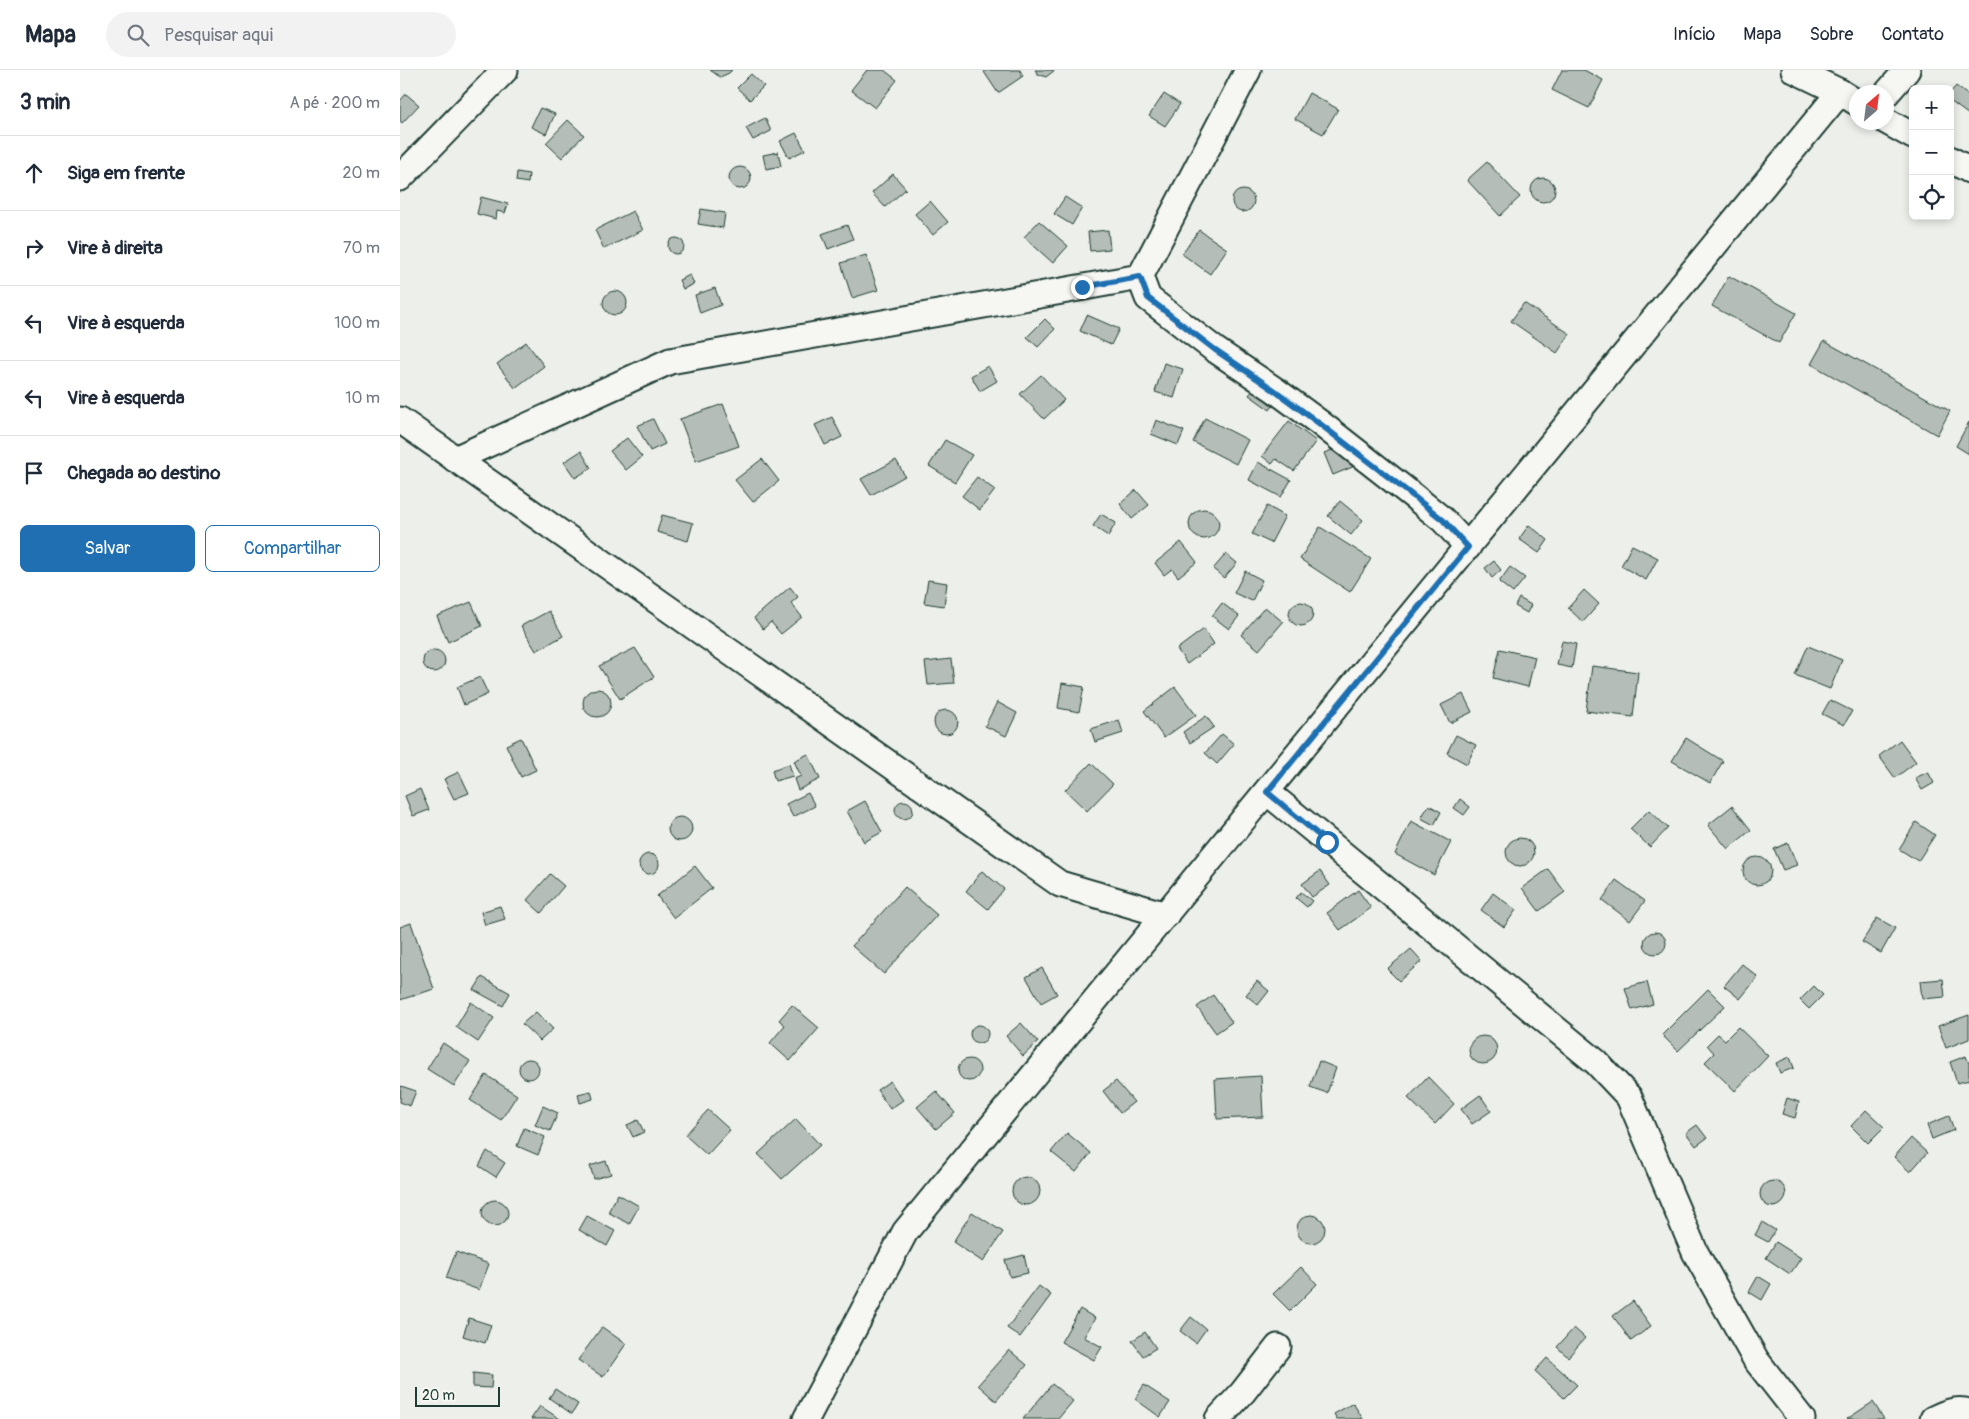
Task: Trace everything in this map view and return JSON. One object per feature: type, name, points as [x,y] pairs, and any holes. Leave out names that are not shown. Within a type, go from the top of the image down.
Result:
[{"type":"street","points":[[400,178],[505,70]]},
{"type":"street","points":[[1248,70],[1140,277],[1148,298],[1214,349],[1320,424],[1412,495],[1443,520],[1468,547]]},
{"type":"street","points":[[806,1419],[905,1232],[1468,547],[1848,97],[1794,70]]},
{"type":"street","points":[[1894,85],[1907,70]]},
{"type":"street","points":[[1894,125],[1909,134]]},
{"type":"street","points":[[1954,161],[1969,170]]},
{"type":"street","points":[[455,459],[670,361],[1140,277]]},
{"type":"street","points":[[400,420],[1060,884],[1166,915]]},
{"type":"street","points":[[1267,792],[1508,992],[1596,1062],[1629,1097],[1695,1252],[1756,1360],[1802,1419]]},
{"type":"street","points":[[1218,1419],[1278,1347]]},
{"type":"street","points":[[1933,1419],[1961,1409],[1969,1412]]},
{"type":"building","points":[[710,70],[732,70],[720,77]]},
{"type":"building","points":[[867,70],[884,70],[897,80],[875,108],[851,90]]},
{"type":"building","points":[[987,70],[1020,70],[1023,76],[998,93],[984,72]]},
{"type":"building","points":[[1035,70],[1055,70],[1046,77],[1038,74]]},
{"type":"building","points":[[1562,70],[1584,70],[1603,80],[1589,108],[1552,90]]},
{"type":"building","points":[[751,74],[764,86],[750,100],[737,88]]},
{"type":"building","points":[[1956,86],[1969,96],[1969,115],[1954,104],[1954,88]]},
{"type":"building","points":[[1309,93],[1338,109],[1323,134],[1295,119]]},
{"type":"building","points":[[406,94],[419,105],[402,123],[400,121],[400,101]]},
{"type":"building","points":[[1164,94],[1180,104],[1165,126],[1149,116]]},
{"type":"building","points":[[540,108],[555,114],[546,134],[531,127]]},
{"type":"building","points":[[765,118],[771,131],[753,140],[746,128]]},
{"type":"building","points":[[568,120],[584,135],[562,158],[546,143]]},
{"type":"building","points":[[796,133],[805,150],[789,158],[780,141]]},
{"type":"building","points":[[778,152],[781,166],[766,169],[763,155]]},
{"type":"building","points":[[1487,162],[1520,197],[1500,216],[1467,180]]},
{"type":"building","points":[[740,167],[748,170],[751,178],[748,186],[740,189],[732,186],[729,178],[732,170]]},
{"type":"building","points":[[517,172],[529,174],[528,183],[516,181]]},
{"type":"building","points":[[893,174],[906,189],[885,207],[872,193]]},
{"type":"building","points":[[1543,178],[1552,181],[1555,190],[1552,199],[1543,202],[1534,199],[1531,190],[1534,181]]},
{"type":"building","points":[[1243,190],[1251,193],[1254,201],[1251,209],[1243,212],[1235,209],[1232,201],[1235,193]]},
{"type":"building","points":[[481,197],[508,204],[505,213],[497,211],[496,219],[477,214]]},
{"type":"building","points":[[1065,197],[1082,208],[1072,225],[1054,214]]},
{"type":"building","points":[[930,201],[948,222],[933,235],[915,214]]},
{"type":"building","points":[[701,209],[725,213],[723,228],[698,224]]},
{"type":"building","points":[[633,211],[643,230],[604,249],[595,230]]},
{"type":"building","points":[[1039,221],[1068,246],[1053,263],[1024,237]]},
{"type":"building","points":[[847,225],[853,239],[828,249],[822,234]]},
{"type":"building","points":[[1108,230],[1110,249],[1090,251],[1088,232]]},
{"type":"building","points":[[1199,230],[1227,249],[1210,274],[1182,254]]},
{"type":"building","points":[[676,238],[682,240],[684,246],[682,252],[676,254],[670,252],[668,246],[670,240]]},
{"type":"building","points":[[866,255],[878,290],[852,298],[841,263]]},
{"type":"building","points":[[690,275],[694,284],[683,289],[679,280]]},
{"type":"building","points":[[1729,276],[1796,313],[1779,343],[1712,306]]},
{"type":"building","points":[[715,288],[721,305],[700,313],[695,295]]},
{"type":"building","points":[[615,291],[624,294],[627,303],[624,312],[615,315],[606,312],[603,303],[606,294]]},
{"type":"building","points":[[1524,303],[1570,334],[1557,353],[1511,321]]},
{"type":"building","points":[[1087,315],[1119,329],[1111,345],[1080,331]]},
{"type":"building","points":[[1045,319],[1055,329],[1038,347],[1027,337]]},
{"type":"building","points":[[1824,341],[1950,411],[1937,435],[1811,364]]},
{"type":"building","points":[[526,342],[544,366],[515,388],[497,364]]},
{"type":"building","points":[[1164,363],[1183,369],[1174,398],[1155,392]]},
{"type":"building","points":[[988,366],[997,381],[980,391],[971,376]]},
{"type":"building","points":[[1041,375],[1064,400],[1044,419],[1020,394]]},
{"type":"building","points":[[1257,385],[1277,400],[1270,410],[1249,395]]},
{"type":"building","points":[[723,404],[739,446],[696,461],[680,419]]},
{"type":"building","points":[[832,417],[842,437],[825,445],[815,425]]},
{"type":"building","points":[[1205,418],[1248,440],[1236,464],[1193,442]]},
{"type":"building","points":[[653,419],[665,444],[650,451],[637,426]]},
{"type":"building","points":[[1156,420],[1184,431],[1178,445],[1151,434]]},
{"type":"building","points":[[1289,421],[1316,441],[1294,471],[1276,459],[1272,464],[1262,456]]},
{"type":"building","points":[[1969,422],[1969,454],[1956,446]]},
{"type":"building","points":[[627,438],[642,457],[626,470],[610,451]]},
{"type":"building","points":[[945,440],[972,455],[955,482],[929,466]]},
{"type":"building","points":[[1346,445],[1355,466],[1333,475],[1324,453]]},
{"type":"building","points":[[581,451],[591,468],[575,478],[564,462]]},
{"type":"building","points":[[762,459],[779,481],[753,502],[735,480]]},
{"type":"building","points":[[896,460],[905,476],[871,495],[861,479]]},
{"type":"building","points":[[1258,462],[1291,480],[1281,497],[1249,480]]},
{"type":"building","points":[[977,477],[995,490],[980,510],[962,496]]},
{"type":"building","points":[[1136,490],[1149,505],[1132,519],[1120,504]]},
{"type":"building","points":[[1340,501],[1363,520],[1351,535],[1328,516]]},
{"type":"building","points":[[1267,506],[1285,516],[1271,543],[1252,534]]},
{"type":"building","points":[[1204,509],[1215,513],[1219,524],[1215,535],[1204,539],[1193,535],[1189,524],[1193,513]]},
{"type":"building","points":[[1101,514],[1116,523],[1108,536],[1093,526]]},
{"type":"building","points":[[662,515],[693,523],[688,541],[657,532]]},
{"type":"building","points":[[1529,525],[1548,540],[1539,553],[1519,539]]},
{"type":"building","points":[[1320,527],[1371,559],[1350,592],[1300,559]]},
{"type":"building","points":[[1181,542],[1197,562],[1178,577],[1172,569],[1164,575],[1155,563]]},
{"type":"building","points":[[1632,545],[1658,558],[1646,580],[1621,566]]},
{"type":"building","points":[[1226,554],[1237,563],[1224,578],[1213,569]]},
{"type":"building","points":[[1494,561],[1501,570],[1492,578],[1485,568]]},
{"type":"building","points":[[1510,567],[1525,578],[1513,593],[1499,582]]},
{"type":"building","points":[[1245,571],[1262,580],[1252,601],[1234,593]]},
{"type":"building","points":[[928,580],[947,583],[944,606],[924,603]]},
{"type":"building","points":[[790,587],[798,597],[791,603],[802,617],[781,634],[771,622],[763,629],[754,618]]},
{"type":"building","points":[[1584,590],[1599,604],[1583,622],[1568,608]]},
{"type":"building","points":[[1519,598],[1531,605],[1527,613],[1515,606]]},
{"type":"building","points":[[471,602],[482,626],[448,642],[437,616]]},
{"type":"building","points":[[1301,602],[1310,605],[1313,614],[1310,623],[1301,626],[1292,623],[1289,614],[1292,605]]},
{"type":"building","points":[[1222,603],[1239,616],[1229,629],[1212,616]]},
{"type":"building","points":[[1265,607],[1283,622],[1259,650],[1241,635]]},
{"type":"building","points":[[549,611],[563,636],[536,651],[521,626]]},
{"type":"building","points":[[1204,629],[1214,644],[1187,664],[1177,649]]},
{"type":"building","points":[[1562,641],[1576,644],[1572,668],[1557,665]]},
{"type":"building","points":[[1808,646],[1842,660],[1830,689],[1795,675]]},
{"type":"building","points":[[635,648],[654,677],[620,699],[599,666]]},
{"type":"building","points":[[1500,649],[1535,657],[1528,687],[1493,678]]},
{"type":"building","points":[[434,650],[442,653],[445,661],[442,669],[434,672],[426,669],[423,661],[426,653]]},
{"type":"building","points":[[951,659],[954,683],[928,685],[925,662]]},
{"type":"building","points":[[1592,666],[1638,672],[1633,717],[1586,711]]},
{"type":"building","points":[[480,677],[488,694],[464,705],[457,687]]},
{"type":"building","points":[[1062,683],[1084,687],[1079,712],[1058,708]]},
{"type":"building","points":[[1175,687],[1196,715],[1164,738],[1144,711]]},
{"type":"building","points":[[597,689],[607,693],[611,703],[607,713],[597,717],[587,713],[583,703],[587,693]]},
{"type":"building","points":[[1463,694],[1472,712],[1450,723],[1441,705]]},
{"type":"building","points":[[1830,700],[1852,711],[1844,725],[1822,714]]},
{"type":"building","points":[[997,702],[1017,713],[1006,736],[985,726]]},
{"type":"building","points":[[946,710],[955,713],[958,722],[955,731],[946,734],[937,731],[934,722],[937,713]]},
{"type":"building","points":[[1206,716],[1214,727],[1190,743],[1183,732]]},
{"type":"building","points":[[1119,720],[1123,733],[1095,742],[1091,729]]},
{"type":"building","points":[[1222,734],[1234,744],[1217,764],[1205,753]]},
{"type":"building","points":[[1456,735],[1476,745],[1467,764],[1447,753]]},
{"type":"building","points":[[521,738],[536,770],[521,777],[506,745]]},
{"type":"building","points":[[1686,738],[1723,761],[1710,783],[1672,761]]},
{"type":"building","points":[[1900,740],[1916,762],[1895,778],[1879,756]]},
{"type":"building","points":[[808,754],[820,779],[798,790],[794,779],[801,776],[794,761]]},
{"type":"building","points":[[1091,763],[1113,784],[1087,811],[1065,790]]},
{"type":"building","points":[[789,764],[793,776],[775,781],[772,770]]},
{"type":"building","points":[[459,772],[469,793],[454,799],[444,779]]},
{"type":"building","points":[[1928,772],[1934,783],[1922,790],[1915,778]]},
{"type":"building","points":[[420,789],[429,810],[413,816],[405,796]]},
{"type":"building","points":[[808,793],[815,806],[793,817],[786,804]]},
{"type":"building","points":[[1460,799],[1470,807],[1464,815],[1454,808]]},
{"type":"building","points":[[865,801],[882,832],[864,842],[847,811]]},
{"type":"building","points":[[904,801],[910,804],[913,810],[910,816],[904,819],[898,816],[895,810],[898,804]]},
{"type":"building","points":[[1429,805],[1441,812],[1434,825],[1421,818]]},
{"type":"building","points":[[1732,806],[1751,830],[1728,849],[1708,825]]},
{"type":"building","points":[[1649,810],[1668,828],[1650,847],[1630,829]]},
{"type":"building","points":[[680,817],[685,818],[691,824],[691,834],[685,840],[680,841],[675,840],[669,834],[668,829],[669,824],[675,818]]},
{"type":"building","points":[[1411,821],[1451,842],[1434,875],[1395,854]]},
{"type":"building","points":[[1916,822],[1935,835],[1918,861],[1899,849]]},
{"type":"building","points":[[1520,838],[1530,842],[1534,852],[1530,862],[1520,866],[1510,862],[1506,852],[1510,842]]},
{"type":"building","points":[[1788,843],[1797,865],[1783,870],[1774,849]]},
{"type":"building","points":[[649,854],[656,857],[659,864],[656,871],[649,874],[642,871],[639,864],[642,857]]},
{"type":"building","points":[[1757,857],[1767,861],[1771,871],[1767,881],[1757,885],[1747,881],[1743,871],[1747,861]]},
{"type":"building","points":[[695,866],[712,888],[674,918],[657,896]]},
{"type":"building","points":[[1548,869],[1565,892],[1539,911],[1522,888]]},
{"type":"building","points":[[982,871],[1004,889],[988,909],[966,891]]},
{"type":"building","points":[[1320,871],[1330,885],[1312,897],[1302,884]]},
{"type":"building","points":[[550,874],[564,886],[541,913],[527,900]]},
{"type":"building","points":[[1616,880],[1645,901],[1630,921],[1602,900]]},
{"type":"building","points":[[905,887],[937,915],[884,974],[852,946]]},
{"type":"building","points":[[1358,890],[1371,908],[1340,930],[1327,913]]},
{"type":"building","points":[[1301,892],[1312,901],[1307,907],[1296,898]]},
{"type":"building","points":[[1493,893],[1516,910],[1504,927],[1481,910]]},
{"type":"building","points":[[500,906],[505,919],[485,925],[481,912]]},
{"type":"building","points":[[1877,918],[1895,928],[1881,953],[1862,942]]},
{"type":"building","points":[[411,923],[434,989],[400,1000],[400,927]]},
{"type":"building","points":[[1655,932],[1663,935],[1666,943],[1663,951],[1655,954],[1647,951],[1644,943],[1647,935]]},
{"type":"building","points":[[1411,949],[1422,961],[1399,981],[1387,969]]},
{"type":"building","points":[[1742,964],[1758,977],[1740,999],[1724,986]]},
{"type":"building","points":[[1042,968],[1057,994],[1041,1003],[1026,977]]},
{"type":"building","points":[[482,977],[510,993],[503,1006],[474,990]]},
{"type":"building","points":[[1943,979],[1945,997],[1922,999],[1920,981]]},
{"type":"building","points":[[1257,981],[1269,991],[1258,1005],[1246,995]]},
{"type":"building","points":[[1647,982],[1653,1004],[1632,1010],[1625,988]]},
{"type":"building","points":[[1814,986],[1823,995],[1809,1009],[1800,1000]]},
{"type":"building","points":[[1708,989],[1725,1006],[1678,1051],[1662,1035]]},
{"type":"building","points":[[1213,995],[1232,1022],[1216,1033],[1197,1007]]},
{"type":"building","points":[[471,1002],[494,1018],[478,1042],[456,1027]]},
{"type":"building","points":[[792,1005],[819,1028],[790,1061],[770,1043],[785,1025],[779,1020]]},
{"type":"building","points":[[536,1012],[553,1029],[540,1041],[522,1024]]},
{"type":"building","points":[[1969,1015],[1969,1039],[1946,1048],[1938,1026]]},
{"type":"building","points":[[1021,1023],[1038,1042],[1023,1056],[1006,1036]]},
{"type":"building","points":[[975,1025],[983,1025],[988,1030],[986,1041],[975,1043],[970,1038],[970,1030]]},
{"type":"building","points":[[1738,1027],[1768,1056],[1735,1091],[1705,1062],[1714,1053],[1707,1045],[1718,1034],[1725,1040]]},
{"type":"building","points":[[1483,1036],[1493,1040],[1497,1050],[1493,1060],[1483,1064],[1473,1060],[1469,1050],[1473,1040]]},
{"type":"building","points":[[443,1043],[470,1061],[454,1086],[427,1069]]},
{"type":"building","points":[[1966,1056],[1969,1064],[1969,1080],[1957,1083],[1950,1062]]},
{"type":"building","points":[[1790,1057],[1794,1068],[1780,1073],[1776,1063]]},
{"type":"building","points":[[529,1059],[536,1062],[539,1069],[536,1076],[529,1079],[522,1076],[519,1069],[522,1062]]},
{"type":"building","points":[[969,1059],[977,1062],[980,1070],[977,1078],[969,1081],[961,1078],[958,1070],[961,1062]]},
{"type":"building","points":[[1319,1061],[1336,1068],[1327,1093],[1310,1087]]},
{"type":"building","points":[[486,1075],[517,1095],[501,1120],[470,1100]]},
{"type":"building","points":[[1261,1076],[1263,1117],[1217,1119],[1215,1079]]},
{"type":"building","points":[[1428,1077],[1454,1104],[1435,1124],[1408,1098]]},
{"type":"building","points":[[890,1081],[903,1100],[890,1109],[877,1090]]},
{"type":"building","points":[[1116,1081],[1134,1102],[1120,1113],[1103,1091]]},
{"type":"building","points":[[401,1086],[416,1091],[410,1106],[400,1102]]},
{"type":"building","points":[[591,1091],[593,1099],[580,1103],[578,1094]]},
{"type":"building","points":[[936,1091],[955,1113],[936,1129],[917,1107]]},
{"type":"building","points":[[1480,1095],[1491,1111],[1472,1124],[1461,1109]]},
{"type":"building","points":[[1787,1098],[1799,1102],[1795,1118],[1782,1114]]},
{"type":"building","points":[[543,1106],[558,1113],[550,1131],[535,1125]]},
{"type":"building","points":[[708,1110],[730,1130],[707,1155],[685,1135]]},
{"type":"building","points":[[1866,1110],[1884,1127],[1868,1143],[1851,1126]]},
{"type":"building","points":[[1949,1116],[1954,1130],[1932,1139],[1927,1125]]},
{"type":"building","points":[[796,1119],[820,1145],[782,1179],[758,1154]]},
{"type":"building","points":[[638,1120],[644,1132],[633,1137],[627,1125]]},
{"type":"building","points":[[1697,1125],[1707,1138],[1696,1146],[1686,1133]]},
{"type":"building","points":[[524,1128],[545,1137],[538,1155],[517,1146]]},
{"type":"building","points":[[1067,1133],[1091,1153],[1076,1172],[1051,1152]]},
{"type":"building","points":[[1911,1138],[1927,1153],[1910,1172],[1894,1157]]},
{"type":"building","points":[[487,1151],[505,1163],[496,1177],[479,1166]]},
{"type":"building","points":[[606,1161],[611,1174],[594,1179],[590,1166]]},
{"type":"building","points":[[1026,1177],[1036,1181],[1040,1191],[1036,1201],[1026,1205],[1016,1201],[1012,1191],[1016,1181]]},
{"type":"building","points":[[1773,1181],[1782,1185],[1786,1194],[1782,1203],[1773,1207],[1764,1203],[1760,1194],[1764,1185]]},
{"type":"building","points":[[618,1194],[639,1206],[629,1224],[608,1212]]},
{"type":"building","points":[[495,1200],[504,1204],[508,1213],[504,1222],[495,1226],[486,1222],[482,1213],[486,1204]]},
{"type":"building","points":[[972,1212],[1003,1232],[983,1262],[953,1242]]},
{"type":"building","points":[[1311,1215],[1321,1219],[1325,1229],[1321,1239],[1311,1243],[1301,1239],[1297,1229],[1301,1219]]},
{"type":"building","points":[[587,1216],[615,1231],[607,1246],[579,1230]]},
{"type":"building","points":[[1762,1222],[1775,1230],[1768,1242],[1755,1235]]},
{"type":"building","points":[[1776,1242],[1801,1258],[1790,1274],[1766,1258]]},
{"type":"building","points":[[456,1252],[489,1264],[479,1290],[446,1278]]},
{"type":"building","points":[[1024,1255],[1028,1273],[1010,1277],[1005,1260]]},
{"type":"building","points":[[1301,1267],[1317,1284],[1290,1311],[1273,1294]]},
{"type":"building","points":[[1758,1276],[1771,1284],[1762,1300],[1749,1292]]},
{"type":"building","points":[[1039,1286],[1051,1295],[1020,1337],[1007,1328]]},
{"type":"building","points":[[1633,1301],[1651,1326],[1631,1341],[1613,1316]]},
{"type":"building","points":[[1080,1309],[1095,1318],[1084,1337],[1102,1347],[1094,1360],[1061,1342]]},
{"type":"building","points":[[1191,1317],[1206,1329],[1196,1343],[1180,1331]]},
{"type":"building","points":[[469,1318],[491,1325],[485,1343],[463,1336]]},
{"type":"building","points":[[602,1327],[626,1344],[603,1377],[578,1360]]},
{"type":"building","points":[[1574,1328],[1585,1338],[1568,1357],[1557,1347]]},
{"type":"building","points":[[1145,1332],[1156,1348],[1143,1356],[1132,1341]]},
{"type":"building","points":[[1009,1350],[1027,1365],[996,1401],[978,1385]]},
{"type":"building","points":[[1547,1358],[1577,1385],[1564,1398],[1535,1371]]},
{"type":"building","points":[[473,1373],[492,1375],[491,1388],[473,1387]]},
{"type":"building","points":[[1052,1384],[1073,1401],[1058,1419],[1023,1419]]},
{"type":"building","points":[[1144,1385],[1170,1402],[1160,1417],[1135,1399]]},
{"type":"building","points":[[555,1389],[578,1404],[572,1414],[549,1398]]},
{"type":"building","points":[[1873,1402],[1884,1419],[1847,1419]]},
{"type":"building","points":[[1353,1403],[1363,1419],[1337,1419],[1334,1414]]},
{"type":"building","points":[[540,1406],[560,1419],[531,1419]]},
{"type":"route","points":[[1082,287],[1140,277],[1148,298],[1214,349],[1320,424],[1412,495],[1443,520],[1468,547],[1267,792],[1327,842]]}]
